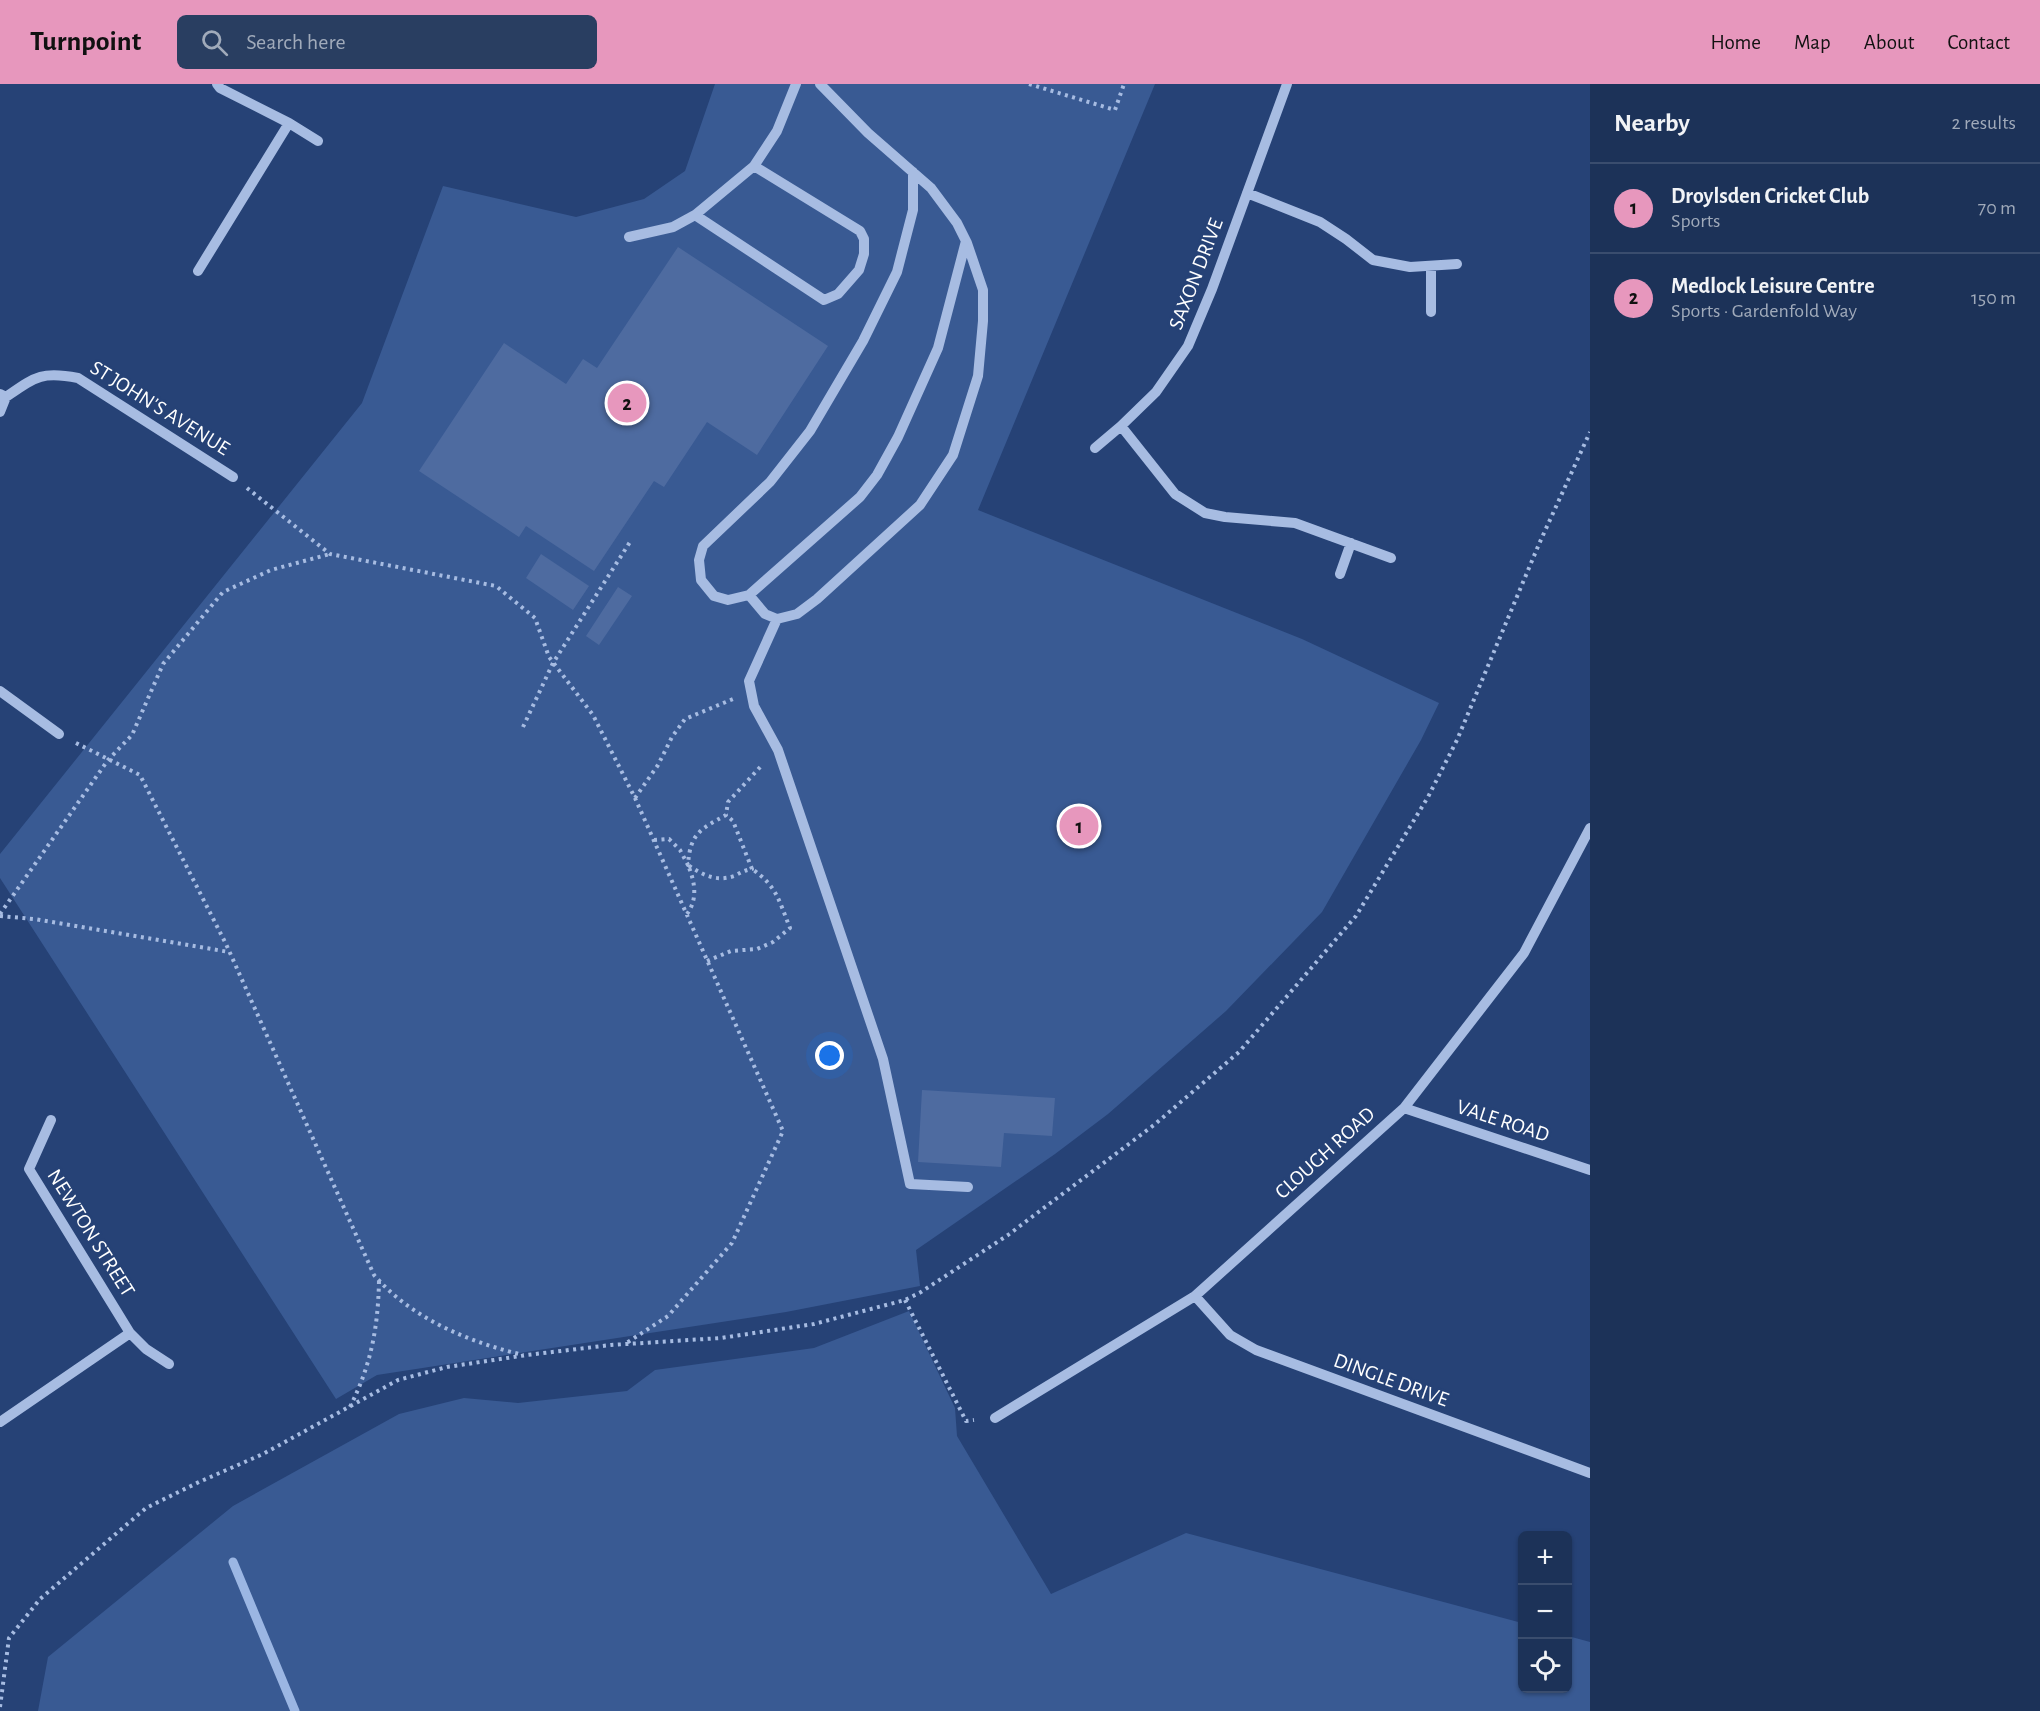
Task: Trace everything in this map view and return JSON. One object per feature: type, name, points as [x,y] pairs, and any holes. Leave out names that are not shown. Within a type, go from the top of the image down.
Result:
[{"type":"street","points":[[217,84],[220,88],[289,123],[318,141]]},
{"type":"street","points":[[629,237],[673,227],[695,215],[754,166],[777,131],[796,84]]},
{"type":"street","points":[[749,595],[765,614],[777,619],[796,614],[817,599],[920,505],[953,455],[978,376],[983,290],[966,241],[957,224],[931,188],[868,133],[820,84]]},
{"type":"street","name":"SAXON DRIVE","points":[[1095,448],[1156,393],[1188,346],[1287,84]]},
{"type":"street","points":[[198,271],[289,123]]},
{"type":"street","points":[[695,215],[824,300],[838,294],[859,270],[864,254],[864,239],[860,231],[754,166]]},
{"type":"street","points":[[913,172],[913,210],[897,272],[863,341],[810,432],[770,482],[703,546],[699,560],[701,580],[714,596],[728,600],[749,595],[860,497],[878,475],[938,348],[966,241]]},
{"type":"street","points":[[1247,193],[1320,222],[1373,260],[1401,266],[1457,264]]},
{"type":"street","points":[[1431,266],[1431,312]]},
{"type":"street","name":"ST JOHN'S AVENUE","points":[[3,396],[32,379],[54,374],[78,378],[232,477]]},
{"type":"street","points":[[0,412],[3,396]]},
{"type":"street","points":[[1121,426],[1175,494],[1205,513],[1295,523],[1391,558]]},
{"type":"street","points":[[1340,574],[1351,543]]},
{"type":"street","points":[[777,619],[749,681],[754,706],[778,750],[883,1059],[910,1184],[968,1188]]},
{"type":"street","points":[[0,692],[59,734]]},
{"type":"street","name":"CLOUGH ROAD","points":[[995,1418],[1195,1296],[1404,1108],[1524,953],[1590,828]]},
{"type":"street","name":"VALE ROAD","points":[[1404,1108],[1590,1170]]},
{"type":"street","name":"NEWTON STREET","points":[[51,1120],[28,1169],[130,1333],[146,1349],[169,1364]]},
{"type":"street","name":"DINGLE DRIVE","points":[[1195,1296],[1230,1335],[1256,1350],[1590,1473]]},
{"type":"street","points":[[0,1422],[130,1333]]},
{"type":"path","points":[[1029,84],[1115,110],[1124,84]]},
{"type":"path","points":[[0,1707],[9,1638],[48,1591],[146,1508],[199,1482],[263,1455],[398,1380],[447,1367],[527,1356],[625,1345],[721,1338],[814,1324],[905,1300],[921,1292],[1008,1234],[1172,1110],[1239,1052],[1356,915],[1428,797],[1457,740],[1539,544],[1590,432]]},
{"type":"path","points":[[232,477],[330,554]]},
{"type":"path","points":[[523,727],[553,663],[630,542]]},
{"type":"path","points":[[230,952],[0,915],[108,760],[132,735],[163,664],[223,592],[271,570],[330,554],[496,586],[535,618],[549,657],[594,715],[635,798],[783,1131],[732,1243],[668,1316],[625,1345]]},
{"type":"path","points":[[635,798],[685,719],[751,692]]},
{"type":"path","points":[[59,734],[140,775],[230,952],[374,1275],[432,1322],[487,1346],[527,1356]]},
{"type":"path","points":[[726,815],[728,802],[778,750]]},
{"type":"path","points":[[688,865],[691,845],[700,830],[726,815]]},
{"type":"path","points":[[707,961],[731,951],[757,949],[773,942],[790,928],[774,888],[752,869],[733,821],[726,815]]},
{"type":"path","points":[[653,840],[669,839],[680,850],[695,880],[693,906],[687,915]]},
{"type":"path","points":[[688,865],[704,876],[718,879],[752,869]]},
{"type":"path","points":[[350,1408],[358,1392],[372,1350],[378,1315],[380,1281]]},
{"type":"path","points":[[905,1300],[966,1421],[995,1418]]},
{"type":"shaded area","points":[[715,84],[1155,84],[978,510],[1302,639],[1439,703],[1421,740],[1322,912],[1226,1011],[1108,1114],[1055,1154],[916,1250],[920,1286],[786,1312],[377,1375],[336,1399],[0,878],[0,854],[362,403],[443,186],[576,217],[644,199],[685,171]]},
{"type":"shaded area","points":[[909,1311],[955,1408],[957,1436],[1051,1594],[1186,1533],[1518,1622],[1518,1693],[1572,1693],[1572,1637],[1590,1642],[1590,1711],[38,1711],[48,1657],[233,1506],[399,1414],[464,1398],[518,1403],[627,1391],[655,1370],[814,1348]]},
{"type":"building","points":[[678,247],[828,346],[757,455],[707,422],[664,487],[654,481],[594,571],[526,526],[519,537],[419,471],[504,343],[566,384],[583,359],[597,368]]},
{"type":"building","points":[[541,554],[589,586],[573,610],[526,578]]},
{"type":"building","points":[[618,587],[632,596],[599,645],[586,636]]},
{"type":"building","points":[[922,1090],[1055,1098],[1052,1136],[1004,1133],[1001,1167],[918,1162]]},
{"type":"waterway","points":[[233,1562],[295,1711]]},
{"type":"place","name":"Medlock Leisure Centre","points":[[627,403]]},
{"type":"place","name":"Droylsden Cricket Club","points":[[1079,826]]}]
